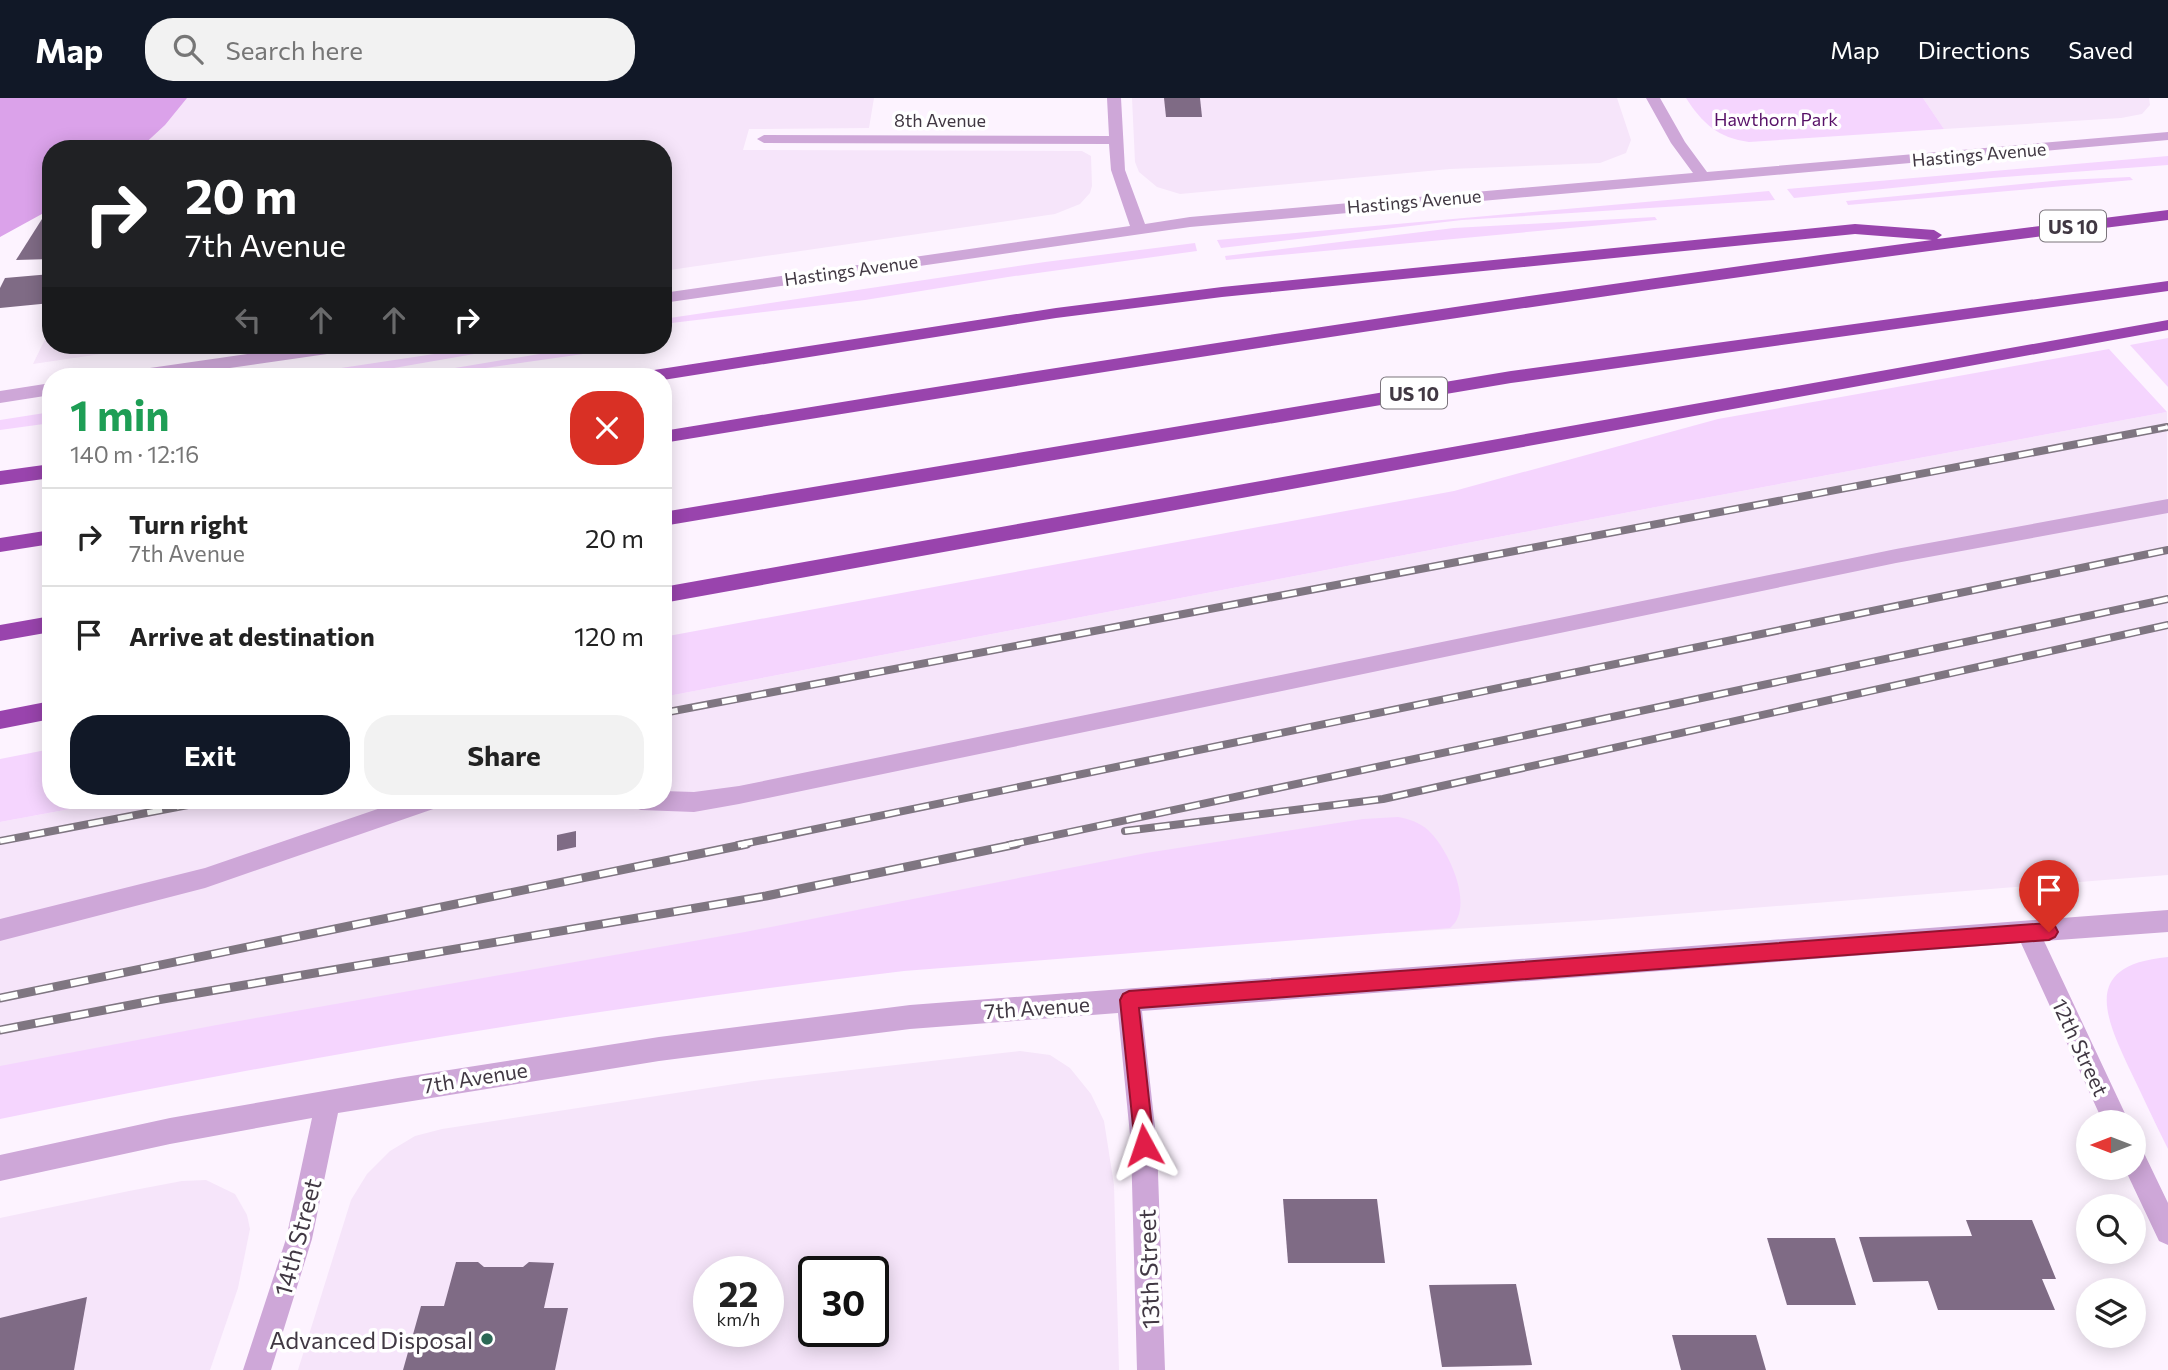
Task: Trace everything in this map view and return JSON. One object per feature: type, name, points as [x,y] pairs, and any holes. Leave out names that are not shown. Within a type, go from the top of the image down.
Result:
[{"type":"highway","name":"US 10","points":[[672,436],[1275,338],[1978,237],[2168,215]]},
{"type":"highway","points":[[672,373],[1056,313],[1222,292],[1855,229],[1978,237]]},
{"type":"highway","name":"US 10","points":[[672,517],[1511,377],[2168,286]]},
{"type":"highway","points":[[672,593],[2168,325]]},
{"type":"highway","points":[[0,478],[42,472]]},
{"type":"highway","points":[[0,545],[42,538]]},
{"type":"highway","points":[[0,633],[42,626]]},
{"type":"highway","points":[[0,720],[42,712]]},
{"type":"street","points":[[1114,98],[1119,177],[1139,229]]},
{"type":"street","points":[[1653,98],[1678,143],[1702,175]]},
{"type":"street","name":"Hastings Avenue","points":[[672,297],[1253,215],[2168,136]]},
{"type":"street","name":"8th Avenue","points":[[764,139],[1115,140]]},
{"type":"street","points":[[191,368],[286,354]]},
{"type":"street","points":[[0,397],[42,390]]},
{"type":"street","points":[[672,801],[694,802],[739,795],[1842,567],[2168,506]]},
{"type":"street","points":[[0,930],[205,878],[405,809]]},
{"type":"street","name":"7th Avenue","points":[[0,1168],[170,1131],[557,1064],[910,1017],[2168,921]]},
{"type":"street","name":"12th Street","points":[[2028,933],[2110,1110]]},
{"type":"street","name":"13th Street","points":[[1129,1000],[1144,1145],[1151,1370]]},
{"type":"street","name":"14th Street","points":[[257,1370],[299,1239],[328,1102]]},
{"type":"street","points":[[2143,1180],[2168,1232]]},
{"type":"shaded area","points":[[0,98],[187,98],[149,140],[42,140],[42,214],[0,237]]},
{"type":"shaded area","points":[[163,98],[874,98],[869,128],[749,129],[743,150],[1082,151],[1091,156],[1092,186],[1090,193],[1080,204],[1055,214],[672,270],[672,140],[143,140]]},
{"type":"shaded area","points":[[1132,98],[1617,98],[1631,140],[1626,153],[1600,163],[1450,169],[1180,194],[1157,187],[1139,172],[1135,162]]},
{"type":"shaded area","points":[[1923,98],[2149,98],[2150,105],[2142,114],[2121,118],[1944,129]]},
{"type":"shaded area","points":[[42,346],[42,354],[101,354],[33,364]]},
{"type":"shaded area","points":[[2167,412],[2168,875],[1600,920],[1389,933],[1369,823],[0,1077],[0,822],[70,809],[672,809],[672,695]]},
{"type":"shaded area","points":[[1020,1051],[1050,1055],[1070,1068],[1091,1094],[1104,1121],[1114,1185],[1119,1370],[298,1370],[351,1200],[367,1174],[390,1151],[415,1136],[442,1129],[754,1081]]},
{"type":"shaded area","name":"Advanced Disposal","points":[[206,1180],[235,1194],[247,1215],[250,1229],[238,1288],[210,1370],[0,1370],[0,1218],[182,1181]]},
{"type":"green space","name":"Hawthorn Park","points":[[1686,98],[1923,98],[1944,129],[1749,142],[1728,137],[1712,128]]},
{"type":"green space","points":[[2168,156],[2168,165],[1991,178],[1794,198],[1787,189]]},
{"type":"green space","points":[[2130,177],[2133,180],[1848,205],[1846,201],[2063,180]]},
{"type":"green space","points":[[1769,191],[1775,200],[1462,220],[1221,248],[1217,240]]},
{"type":"green space","points":[[1655,217],[1657,220],[1226,260],[1225,256],[1454,228]]},
{"type":"green space","points":[[1195,243],[1197,251],[865,300],[672,323],[672,318],[1045,262]]},
{"type":"green space","points":[[2168,338],[2168,387],[2130,345]]},
{"type":"green space","points":[[2109,349],[2167,412],[672,695],[672,635],[1454,491],[1718,419]]},
{"type":"green space","points":[[434,354],[474,354],[394,368],[341,368]]},
{"type":"green space","points":[[539,354],[583,354],[486,368],[455,368]]},
{"type":"green space","points":[[42,413],[42,424],[0,430],[0,420]]},
{"type":"green space","points":[[42,751],[42,809],[70,809],[0,822],[0,759]]},
{"type":"green space","points":[[1398,817],[1414,821],[1428,830],[1451,863],[1460,893],[1460,906],[1457,918],[1450,928],[904,971],[790,985],[450,1035],[0,1119],[0,1066],[745,932],[1146,853],[1363,819]]},
{"type":"green space","points":[[2168,957],[2168,1149],[2120,1049],[2108,1011],[2107,995],[2112,981],[2122,970],[2141,962]]},
{"type":"building","points":[[1164,98],[1200,98],[1202,117],[1166,117]]},
{"type":"building","points":[[42,219],[42,259],[16,260]]},
{"type":"building","points":[[42,275],[42,304],[0,308],[0,288],[5,278]]},
{"type":"building","points":[[576,831],[576,847],[557,851],[557,835]]},
{"type":"building","points":[[1283,1199],[1377,1199],[1385,1263],[1288,1263]]},
{"type":"building","points":[[1966,1220],[2032,1220],[2056,1279],[2042,1279],[2055,1310],[1938,1310],[1928,1281],[1873,1282],[1859,1237],[1972,1236]]},
{"type":"building","points":[[1767,1238],[1835,1238],[1856,1305],[1787,1305]]},
{"type":"building","name":"Advanced Disposal","points":[[456,1262],[478,1262],[484,1267],[523,1267],[529,1262],[554,1263],[544,1308],[568,1308],[555,1370],[403,1370],[421,1306],[444,1306]]},
{"type":"building","points":[[1516,1284],[1532,1365],[1442,1367],[1429,1285]]},
{"type":"building","points":[[87,1297],[74,1370],[0,1370],[0,1318]]},
{"type":"building","points":[[1672,1335],[1756,1335],[1766,1370],[1681,1370]]},
{"type":"railway","points":[[672,711],[2167,427]]},
{"type":"railway","points":[[2158,429],[2168,427]]},
{"type":"railway","points":[[738,845],[2168,550]]},
{"type":"railway","points":[[1009,845],[2168,599]]},
{"type":"railway","points":[[1125,831],[1383,799],[2168,625]]},
{"type":"railway","points":[[0,841],[167,809]]},
{"type":"railway","points":[[0,998],[747,844]]},
{"type":"railway","points":[[0,1030],[157,1000],[766,896],[1017,844]]},
{"type":"place","name":"Advanced Disposal","points":[[487,1339]]},
{"type":"route","points":[[1144,1145],[1129,1000],[2049,932]]}]
